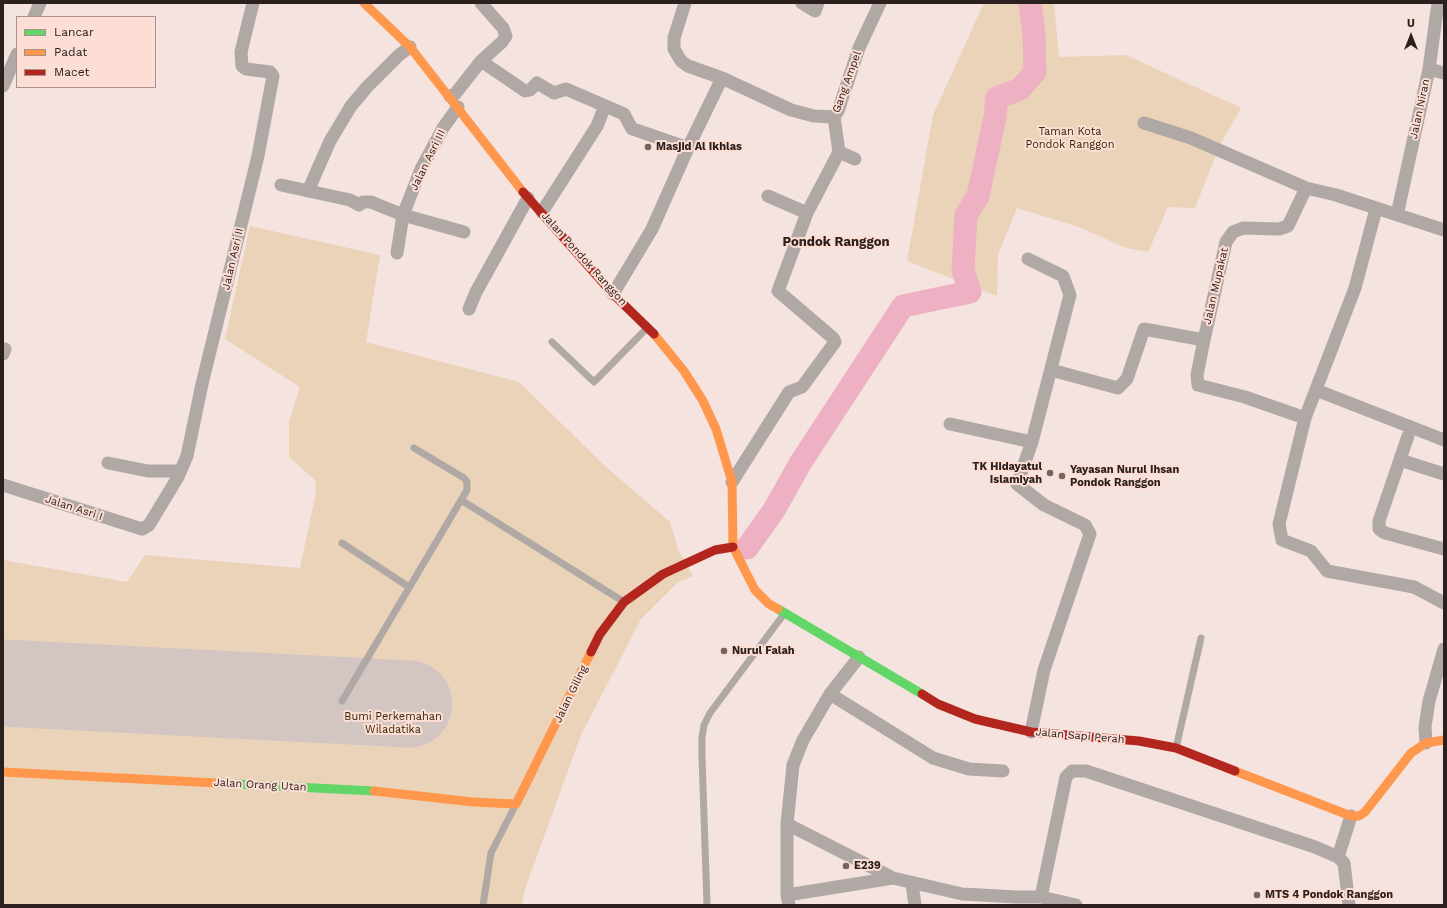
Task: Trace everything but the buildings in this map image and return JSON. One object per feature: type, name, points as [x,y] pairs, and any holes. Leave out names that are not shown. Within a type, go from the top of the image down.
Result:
[{"type":"street","points":[[34,16],[40,3]]},
{"type":"street","name":"Jalan Asri II","points":[[144,529],[149,525],[180,472],[187,456],[202,384],[258,156],[274,76],[270,72],[246,69],[242,66],[241,52],[253,3]]},
{"type":"street","name":"Jalan Pondok Ranggon","points":[[364,3],[410,47],[450,96],[528,198],[542,212],[613,294],[648,326],[684,371],[703,401],[716,429],[732,482],[733,547]]},
{"type":"street","points":[[450,96],[455,94],[481,61],[502,42],[506,36],[503,28],[481,3]]},
{"type":"street","name":"Gang Ampel","points":[[685,3],[674,38],[674,49],[681,61],[688,66],[722,78],[791,110],[814,116],[834,117],[838,111],[859,48],[880,3]]},
{"type":"street","points":[[802,3],[815,11],[818,3]]},
{"type":"street","name":"Jalan Niran","points":[[1397,215],[1429,69],[1438,3]]},
{"type":"street","points":[[308,191],[330,141],[351,106],[367,86],[399,55],[410,47]]},
{"type":"street","points":[[3,86],[16,56]]},
{"type":"street","points":[[481,61],[525,91],[530,90],[537,83],[554,93],[566,89],[624,114],[632,128],[636,130],[688,148]]},
{"type":"street","points":[[1429,69],[1444,73]]},
{"type":"street","points":[[613,294],[652,229],[688,148],[722,78]]},
{"type":"street","points":[[542,212],[597,126],[605,106]]},
{"type":"street","name":"Jalan Asri III","points":[[397,253],[403,216],[421,169],[443,128],[458,107]]},
{"type":"street","points":[[732,482],[789,392],[802,387],[835,342],[833,338],[778,291],[807,213],[839,152],[834,117]]},
{"type":"street","points":[[1144,123],[1191,138],[1306,188],[1444,230]]},
{"type":"street","points":[[839,152],[855,159]]},
{"type":"street","points":[[280,185],[350,200],[359,205],[363,202],[371,202],[403,216],[464,232]]},
{"type":"street","name":"Jalan Mupakat","points":[[1051,370],[1118,388],[1127,379],[1144,329],[1204,340],[1226,242],[1233,232],[1242,228],[1279,229],[1288,226],[1306,188]]},
{"type":"street","points":[[768,196],[807,213]]},
{"type":"street","points":[[469,309],[476,292],[528,198]]},
{"type":"street","points":[[1376,209],[1355,288],[1305,418],[1279,524],[1282,540],[1311,551],[1327,571],[1414,587],[1444,603]]},
{"type":"street","points":[[1028,259],[1063,276],[1070,295],[1032,442],[1017,484],[1044,505],[1085,525],[1090,534],[1044,670],[1031,732]]},
{"type":"street","points":[[1204,340],[1197,375],[1198,385],[1245,397],[1305,418]]},
{"type":"street","points":[[1316,390],[1444,440]]},
{"type":"street","points":[[950,424],[1032,442]]},
{"type":"street","points":[[1408,436],[1379,521],[1379,529],[1385,533],[1444,549]]},
{"type":"street","points":[[1400,460],[1444,474]]},
{"type":"street","points":[[108,463],[148,471],[180,472]]},
{"type":"street","name":"Jalan Asri I","points":[[3,485],[144,529]]},
{"type":"street","name":"Jalan Sapi Perah","points":[[733,547],[738,560],[761,597],[784,614],[938,704],[975,718],[1031,732],[1139,741],[1176,748],[1351,816]]},
{"type":"street","name":"Jalan Giling","points":[[516,804],[600,634],[624,602],[663,574],[715,550],[733,547]]},
{"type":"street","points":[[1426,743],[1425,727],[1429,701],[1444,649]]},
{"type":"street","points":[[859,657],[830,694],[803,740],[792,765],[787,824],[788,900],[893,878]]},
{"type":"street","points":[[830,694],[933,758],[969,769],[1004,771]]},
{"type":"street","points":[[1338,857],[1351,816],[1359,816],[1365,812],[1411,753],[1426,743],[1444,740]]},
{"type":"street","points":[[1041,896],[1066,777],[1072,771],[1086,771],[1315,847],[1338,857],[1344,863],[1349,905]]},
{"type":"street","name":"Jalan Orang Utan","points":[[3,772],[382,791],[473,802],[516,804]]},
{"type":"street","points":[[787,824],[893,878],[912,884],[962,894],[1017,897],[1041,896],[1076,905]]},
{"type":"street","points":[[912,884],[915,905]]},
{"type":"lane","points":[[552,342],[594,382],[648,326]]},
{"type":"lane","points":[[342,701],[467,490],[467,482],[464,478],[414,448]]},
{"type":"lane","points":[[461,500],[624,602]]},
{"type":"lane","points":[[342,543],[409,588]]},
{"type":"lane","points":[[707,905],[702,757],[704,724],[710,713],[784,614]]},
{"type":"lane","points":[[1176,748],[1201,638]]},
{"type":"lane","name":"Jalan Giling","points":[[483,905],[491,853],[516,804]]},
{"type":"green space","name":"Taman Kota Pondok Ranggon","points":[[984,3],[1054,3],[1059,57],[1126,55],[1241,108],[1220,145],[1195,208],[1168,207],[1148,252],[1126,248],[1079,227],[1017,208],[998,255],[997,296],[907,261],[933,115]]},
{"type":"green space","name":"Bumi Perkemahan Wiladatika","points":[[250,226],[380,255],[366,342],[519,382],[605,466],[670,522],[678,549],[693,576],[678,582],[641,619],[581,735],[525,889],[522,905],[3,905],[3,560],[127,582],[145,555],[300,568],[316,493],[315,480],[289,457],[289,422],[300,387],[225,339]]},
{"type":"waterway","points":[[747,548],[774,510],[801,462],[903,306],[970,292],[963,270],[966,215],[978,196],[995,117],[997,98],[1020,89],[1035,72],[1034,34],[1030,3]]},
{"type":"runway","points":[[3,683],[409,704]]},
{"type":"traffic: fast","points":[[778,609],[922,694]]},
{"type":"traffic: fast","points":[[217,783],[374,791]]},
{"type":"traffic: slow","points":[[364,3],[410,47],[523,192]]},
{"type":"traffic: slow","points":[[654,334],[684,371],[703,401],[716,429],[732,482],[733,547],[755,590],[769,604],[778,609]]},
{"type":"traffic: slow","points":[[374,791],[473,802],[516,804],[591,652]]},
{"type":"traffic: slow","points":[[1235,771],[1351,816],[1359,816],[1365,812],[1411,753],[1426,743],[1444,740]]},
{"type":"traffic: slow","points":[[3,772],[217,783]]},
{"type":"traffic: jam","points":[[523,192],[613,294],[654,334]]},
{"type":"traffic: jam","points":[[591,652],[600,634],[624,602],[663,574],[715,550],[733,547]]},
{"type":"traffic: jam","points":[[922,694],[938,704],[975,719],[1031,732],[1139,741],[1176,748],[1235,771]]},
{"type":"place","name":"Masjid Al Ikhlas","points":[[648,147]]},
{"type":"place","name":"TK Hidayatul Islamiyah","points":[[1050,473]]},
{"type":"place","name":"Yayasan Nurul Ihsan Pondok Ranggon","points":[[1062,476]]},
{"type":"place","name":"Nurul Falah","points":[[724,651]]},
{"type":"place","name":"E239","points":[[846,866]]},
{"type":"place","name":"MTS 4 Pondok Ranggon","points":[[1257,895]]},
{"type":"district","name":"Pondok Ranggon","points":[[836,242]]}]
